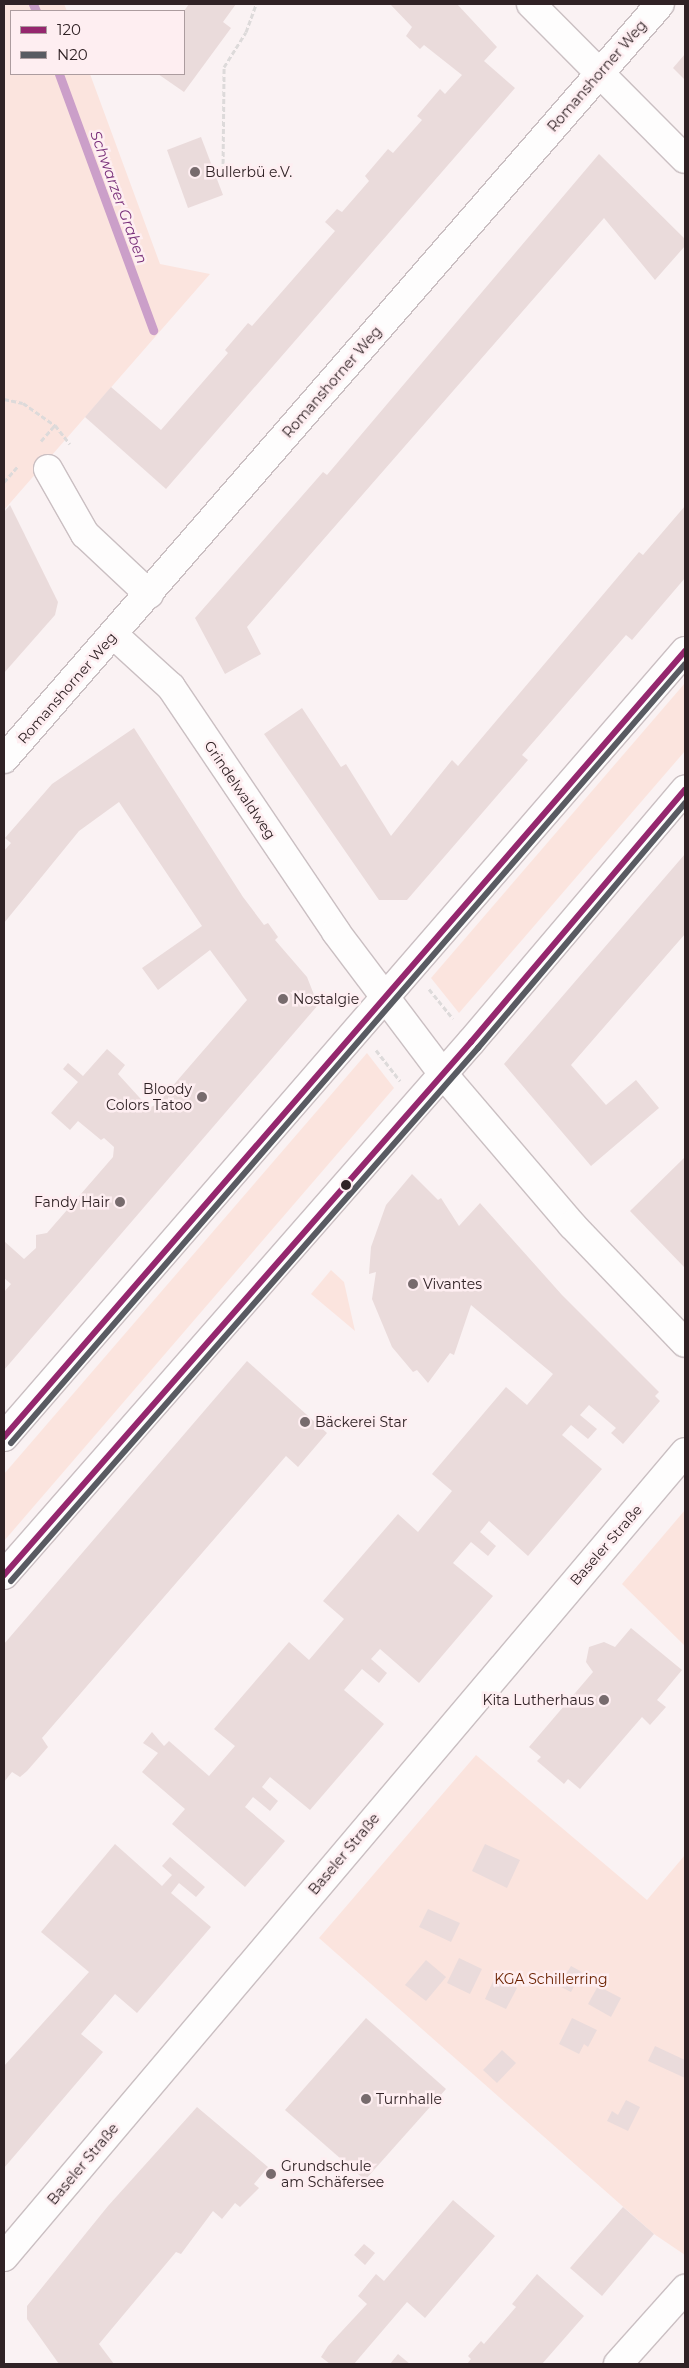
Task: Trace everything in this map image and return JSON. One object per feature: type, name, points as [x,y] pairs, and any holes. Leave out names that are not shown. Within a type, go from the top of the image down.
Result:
[{"type":"street","points":[[531,4],[685,159]]},
{"type":"street","name":"Romanshorner Weg","points":[[4,759],[114,635],[660,4]]},
{"type":"street","points":[[48,469],[85,534],[149,594]]},
{"type":"street","name":"Grindelwaldweg","points":[[114,635],[171,687],[384,999],[443,1074],[572,1226],[685,1343]]},
{"type":"street","points":[[4,1437],[685,651]]},
{"type":"street","points":[[4,1575],[443,1074],[685,790]]},
{"type":"street","name":"Baseler Straße","points":[[4,2257],[685,1452]]},
{"type":"street","points":[[618,2364],[685,2289]]},
{"type":"path","points":[[223,170],[224,67],[246,32],[256,4]]},
{"type":"path","points":[[4,399],[23,403],[56,425],[70,444]]},
{"type":"path","points":[[425,984],[453,1020]]},
{"type":"path","points":[[372,1046],[400,1081]]},
{"type":"green space","points":[[4,4],[64,4],[67,10],[10,10],[10,75],[90,75],[160,264],[210,274],[4,510]]},
{"type":"green space","points":[[685,683],[685,751],[459,1013],[431,978]]},
{"type":"green space","points":[[367,1053],[394,1088],[4,1541],[4,1474]]},
{"type":"green space","points":[[331,1270],[344,1282],[355,1331],[311,1294]]},
{"type":"green space","points":[[685,1510],[685,1646],[622,1584]]},
{"type":"green space","name":"KGA Schillerring","points":[[476,1755],[647,1900],[685,1855],[685,2255],[654,2234],[319,1938]]},
{"type":"building","points":[[189,4],[236,4],[223,22],[231,28],[184,92],[159,75],[185,75],[185,10]]},
{"type":"building","points":[[390,4],[457,4],[497,47],[484,61],[515,88],[166,489],[85,417],[111,387],[161,430],[228,353],[225,350],[248,323],[252,326],[335,231],[325,222],[337,209],[342,212],[369,181],[365,176],[388,149],[393,153],[422,120],[417,116],[440,89],[445,94],[462,75],[424,45],[420,49],[406,36],[412,27]]},
{"type":"building","points":[[685,54],[685,80],[673,68]]},
{"type":"building","name":"Bullerbü e.V.","points":[[201,137],[223,195],[188,208],[167,150]]},
{"type":"building","points":[[599,154],[685,239],[685,246],[655,280],[604,218],[247,627],[261,654],[225,674],[195,618],[323,472],[327,475]]},
{"type":"building","points":[[10,505],[58,602],[55,615],[4,673],[4,512]]},
{"type":"building","points":[[685,506],[685,578],[632,640],[626,635],[522,755],[528,760],[407,900],[379,900],[264,734],[302,708],[341,767],[346,764],[391,836],[452,760],[458,766],[639,552],[643,555]]},
{"type":"building","points":[[134,728],[243,897],[264,925],[268,923],[278,937],[275,940],[307,977],[318,1005],[4,1370],[4,1292],[11,1284],[4,1278],[4,1241],[24,1259],[36,1248],[36,1235],[47,1233],[113,1157],[114,1147],[104,1138],[101,1140],[78,1121],[70,1130],[51,1113],[78,1082],[63,1069],[68,1063],[83,1076],[107,1049],[125,1065],[118,1074],[149,1108],[157,1104],[247,1000],[210,950],[158,990],[142,968],[202,926],[119,802],[79,831],[4,923],[4,851],[11,843],[5,838],[52,784]]},
{"type":"building","points":[[685,854],[685,934],[571,1065],[606,1105],[636,1080],[659,1108],[591,1166],[504,1064]]},
{"type":"building","points":[[685,1157],[685,1268],[630,1211]]},
{"type":"building","points":[[412,1174],[438,1200],[441,1198],[459,1226],[480,1203],[562,1295],[659,1392],[655,1396],[660,1401],[623,1444],[611,1433],[616,1428],[589,1405],[580,1415],[597,1429],[588,1439],[571,1425],[562,1435],[602,1469],[528,1556],[489,1521],[480,1532],[496,1546],[488,1556],[471,1542],[453,1563],[493,1596],[419,1683],[380,1649],[371,1659],[387,1673],[379,1683],[362,1669],[344,1690],[384,1724],[310,1810],[270,1777],[262,1787],[278,1801],[270,1811],[253,1797],[245,1807],[285,1841],[245,1887],[172,1824],[185,1809],[142,1772],[158,1753],[143,1743],[152,1732],[164,1746],[169,1741],[209,1776],[235,1746],[214,1729],[289,1642],[309,1660],[344,1619],[323,1601],[398,1514],[418,1532],[452,1491],[432,1474],[506,1387],[527,1405],[553,1374],[471,1305],[454,1355],[450,1353],[428,1383],[417,1370],[413,1372],[392,1347],[372,1299],[376,1272],[369,1274],[371,1247],[386,1205]]},
{"type":"building","points":[[247,1361],[327,1433],[298,1467],[286,1456],[42,1738],[48,1747],[20,1777],[12,1772],[4,1782],[4,1644]]},
{"type":"building","points":[[631,1628],[682,1670],[657,1700],[666,1707],[650,1725],[642,1717],[580,1789],[568,1779],[564,1784],[537,1761],[541,1757],[529,1747],[593,1672],[586,1662],[589,1647],[604,1642],[615,1647]]},
{"type":"building","points":[[115,1844],[162,1886],[172,1875],[162,1866],[170,1857],[205,1887],[196,1897],[179,1883],[171,1893],[211,1927],[137,2013],[115,1994],[81,2034],[103,2052],[4,2168],[4,2066],[89,1972],[41,1932]]},
{"type":"building","points":[[485,1844],[520,1860],[507,1888],[472,1871]]},
{"type":"building","points":[[428,1909],[460,1923],[451,1942],[419,1927]]},
{"type":"building","points":[[459,1958],[482,1969],[470,1994],[447,1983]]},
{"type":"building","points":[[426,1960],[446,1977],[426,2001],[405,1985]]},
{"type":"building","points":[[571,1966],[582,1972],[571,1992],[559,1986]]},
{"type":"building","points":[[495,1977],[517,1988],[506,2009],[485,1999]]},
{"type":"building","points":[[598,1986],[621,1998],[611,2017],[588,2004]]},
{"type":"building","name":"Turnhalle","points":[[366,2018],[446,2089],[365,2180],[285,2110]]},
{"type":"building","points":[[572,2018],[597,2030],[588,2047],[584,2044],[579,2054],[559,2044]]},
{"type":"building","points":[[655,2046],[685,2060],[685,2078],[648,2061]]},
{"type":"building","points":[[502,2050],[516,2063],[497,2083],[483,2070]]},
{"type":"building","points":[[626,2100],[640,2107],[628,2131],[607,2121],[612,2111],[618,2115]]},
{"type":"building","points":[[197,2107],[268,2167],[254,2184],[259,2188],[240,2207],[235,2203],[222,2219],[213,2211],[181,2254],[176,2252],[99,2344],[114,2364],[59,2364],[27,2319],[27,2306],[108,2206]]},
{"type":"building","points":[[453,2200],[495,2236],[425,2318],[407,2302],[354,2364],[330,2364],[321,2357],[328,2346],[367,2304],[358,2296],[376,2274],[384,2281]]},
{"type":"building","points":[[623,2207],[654,2234],[602,2296],[570,2268]]},
{"type":"building","points":[[364,2244],[375,2253],[365,2265],[354,2255]]},
{"type":"building","points":[[537,2274],[584,2316],[542,2364],[467,2364],[471,2359],[468,2356],[481,2341],[484,2344],[516,2307],[512,2304]]},
{"type":"building","points":[[398,2354],[410,2364],[390,2364]]},
{"type":"waterway","name":"Schwarzer Graben","points":[[33,4],[36,10]]},
{"type":"waterway","name":"Schwarzer Graben","points":[[59,75],[153,330]]},
{"type":"transit line","name":"120","points":[[4,1437],[685,651]]},
{"type":"transit line","name":"N20","points":[[11,1443],[685,664]]},
{"type":"transit line","name":"120","points":[[4,1575],[471,1042],[685,790]]},
{"type":"transit line","name":"N20","points":[[11,1581],[478,1048],[685,803]]},
{"type":"place","name":"Bullerbü e.V.","points":[[195,172]]},
{"type":"place","name":"Nostalgie","points":[[283,999]]},
{"type":"place","name":"Bloody Colors Tatoo","points":[[202,1097]]},
{"type":"place","name":"Fandy Hair","points":[[120,1202]]},
{"type":"place","name":"Vivantes","points":[[413,1284]]},
{"type":"place","name":"Bäckerei Star","points":[[305,1422]]},
{"type":"place","name":"Kita Lutherhaus","points":[[604,1700]]},
{"type":"place","name":"Turnhalle","points":[[366,2099]]},
{"type":"place","name":"Grundschule am Schäfersee","points":[[271,2174]]}]
